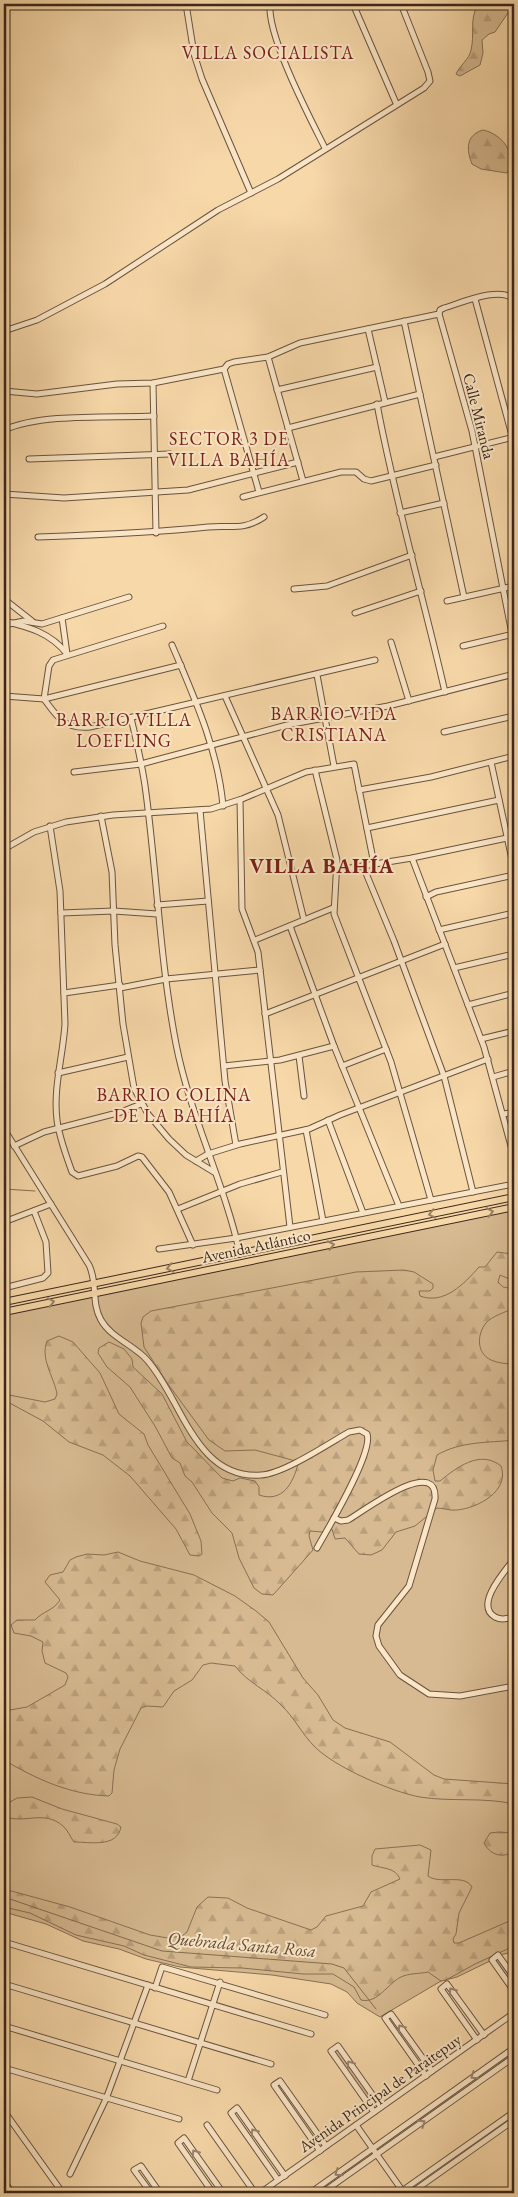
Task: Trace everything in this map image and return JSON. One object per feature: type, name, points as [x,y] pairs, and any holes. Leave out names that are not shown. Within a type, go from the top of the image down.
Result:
[{"type":"main road","name":"Avenida Atlántico","points":[[4,1302],[514,1197]]},
{"type":"main road","name":"Avenida Atlántico","points":[[4,1312],[514,1207]]},
{"type":"street","points":[[186,4],[194,54],[202,79],[251,193]]},
{"type":"street","points":[[270,4],[270,18],[277,40],[325,148]]},
{"type":"street","points":[[353,4],[396,103]]},
{"type":"street","points":[[4,331],[37,320],[105,284],[218,210],[278,179],[396,103],[424,88],[430,81],[424,59],[401,4]]},
{"type":"street","points":[[4,392],[38,394],[110,385],[153,384],[224,369],[228,364],[234,362],[268,357],[300,343],[439,314],[440,310],[500,293],[509,295],[514,300]]},
{"type":"street","points":[[434,457],[514,439],[475,299]]},
{"type":"street","name":"Calle Miranda","points":[[439,314],[475,447],[514,644]]},
{"type":"street","points":[[404,321],[464,597]]},
{"type":"street","points":[[368,329],[386,402]]},
{"type":"street","points":[[268,357],[303,481]]},
{"type":"street","points":[[277,390],[377,367]]},
{"type":"street","points":[[224,369],[259,492]]},
{"type":"street","points":[[153,384],[156,533]]},
{"type":"street","points":[[288,428],[420,394]]},
{"type":"street","points":[[376,404],[391,477],[445,692]]},
{"type":"street","points":[[4,430],[23,423],[44,420],[154,416]]},
{"type":"street","points":[[29,459],[170,454]]},
{"type":"street","points":[[4,494],[64,498],[193,489],[298,462]]},
{"type":"street","points":[[242,497],[348,471],[359,474],[367,480],[391,477],[436,465]]},
{"type":"street","points":[[400,513],[444,503]]},
{"type":"street","points":[[38,537],[156,533],[210,527],[241,527],[264,517]]},
{"type":"street","points":[[294,589],[327,586],[412,555]]},
{"type":"street","points":[[447,601],[514,586]]},
{"type":"street","points":[[355,613],[421,591]]},
{"type":"street","points":[[4,625],[24,621],[36,624],[129,597]]},
{"type":"street","points":[[4,600],[36,624],[42,632]]},
{"type":"street","points":[[62,618],[67,654]]},
{"type":"street","points":[[4,621],[42,632],[57,642],[67,654]]},
{"type":"street","points":[[163,626],[67,654],[51,662],[44,699],[60,719],[72,727],[90,727],[318,675],[375,660]]},
{"type":"street","points":[[463,646],[513,634]]},
{"type":"street","points":[[391,642],[408,701]]},
{"type":"street","points":[[172,645],[196,702],[211,745],[220,782],[223,806]]},
{"type":"street","points":[[4,696],[44,699],[181,666]]},
{"type":"street","points":[[74,772],[141,764],[244,736],[408,701],[514,674]]},
{"type":"street","points":[[318,675],[334,766]]},
{"type":"street","points":[[225,696],[244,736],[282,829],[304,920]]},
{"type":"street","points":[[444,732],[514,716]]},
{"type":"street","points":[[131,718],[149,813],[166,979],[180,1061],[240,1254]]},
{"type":"street","points":[[359,790],[431,777],[514,756]]},
{"type":"street","points":[[491,762],[514,869]]},
{"type":"street","points":[[4,848],[50,826],[100,816],[200,810],[223,806],[315,770],[354,764],[374,864]]},
{"type":"street","points":[[315,770],[330,824],[338,870],[333,908],[402,1092],[430,1200]]},
{"type":"street","points":[[240,800],[242,904],[244,916],[255,940],[260,970],[282,1172],[290,1227]]},
{"type":"street","points":[[367,828],[499,800]]},
{"type":"street","points":[[200,810],[228,1107],[236,1145]]},
{"type":"street","points":[[100,816],[112,872],[114,932],[128,1057],[134,1088],[141,1104],[169,1139],[196,1161],[214,1172]]},
{"type":"street","points":[[50,826],[57,864],[64,992],[64,1044],[58,1073],[56,1100],[59,1129],[73,1174],[78,1176],[108,1169],[140,1156],[169,1192],[193,1245]]},
{"type":"street","points":[[338,870],[412,858],[507,838]]},
{"type":"street","points":[[412,858],[488,1059],[514,1157]]},
{"type":"street","points":[[363,866],[444,1076],[473,1192]]},
{"type":"street","points":[[426,897],[436,892],[514,875]]},
{"type":"street","points":[[157,905],[208,901]]},
{"type":"street","points":[[255,940],[333,908]]},
{"type":"street","points":[[61,913],[114,911],[158,914]]},
{"type":"street","points":[[440,930],[514,913]]},
{"type":"street","points":[[290,926],[334,1046],[398,1206]]},
{"type":"street","points":[[265,1014],[445,944]]},
{"type":"street","points":[[454,968],[514,954]]},
{"type":"street","points":[[64,992],[166,979],[260,970]]},
{"type":"street","points":[[468,1005],[514,994]]},
{"type":"street","points":[[481,1039],[514,1031]]},
{"type":"street","points":[[224,1066],[270,1062],[334,1046]]},
{"type":"street","points":[[342,1066],[386,1049]]},
{"type":"street","points":[[299,1056],[304,1096]]},
{"type":"street","points":[[58,1073],[128,1057]]},
{"type":"street","points":[[196,1161],[208,1154],[236,1145],[306,1130],[488,1059]]},
{"type":"street","points":[[493,1077],[514,1071]]},
{"type":"street","points":[[14,1146],[59,1129],[121,1112],[141,1104]]},
{"type":"street","points":[[504,1114],[514,1112]]},
{"type":"street","points":[[328,1120],[363,1213]]},
{"type":"street","points":[[4,1129],[89,1265],[95,1284],[97,1310],[103,1324],[147,1360],[202,1448],[221,1466],[252,1475],[274,1473],[350,1432],[364,1432],[368,1441],[366,1451],[334,1518],[317,1548]]},
{"type":"street","points":[[306,1130],[322,1221]]},
{"type":"street","points":[[178,1209],[282,1172]]},
{"type":"street","points":[[159,1249],[236,1238],[514,1184]]},
{"type":"street","points":[[4,1222],[51,1204]]},
{"type":"street","points":[[4,1286],[43,1278],[48,1274],[46,1242],[34,1211]]},
{"type":"street","points":[[334,1518],[342,1521],[348,1520],[411,1483],[424,1482],[430,1486],[434,1492],[435,1499],[411,1580],[401,1598],[380,1621],[376,1632],[379,1646],[400,1675],[429,1694],[460,1696],[514,1686]]},
{"type":"street","points":[[514,1559],[489,1594],[487,1603],[490,1612],[496,1617],[504,1619],[514,1616]]},
{"type":"street","points":[[4,1942],[310,2034]]},
{"type":"street","points":[[514,1977],[498,1955],[492,1960],[514,1991]]},
{"type":"street","points":[[156,1988],[162,1967],[220,1982],[325,2015]]},
{"type":"street","points":[[188,2081],[220,1982]]},
{"type":"street","points":[[4,1984],[271,2064]]},
{"type":"street","points":[[477,2040],[441,1988],[447,1984],[484,2035]]},
{"type":"street","points":[[70,2174],[84,2149],[106,2099],[148,1985]]},
{"type":"street","name":"Avenida Principal de Paraitepuy","points":[[260,2193],[514,2013]]},
{"type":"street","points":[[426,2076],[385,2018],[391,2014],[432,2071]]},
{"type":"street","points":[[4,2026],[217,2090]]},
{"type":"street","points":[[374,2112],[331,2051],[338,2046],[381,2108]]},
{"type":"street","points":[[310,2193],[514,2048]]},
{"type":"street","points":[[322,2193],[514,2057]]},
{"type":"street","points":[[4,2068],[178,2119]]},
{"type":"street","points":[[320,2151],[274,2085],[280,2081],[326,2146]]},
{"type":"street","points":[[449,2095],[453,2100]]},
{"type":"street","points":[[278,2180],[231,2113],[237,2108],[285,2176]]},
{"type":"street","points":[[4,2111],[62,2192]]},
{"type":"street","points":[[356,2125],[402,2192],[514,2112]]},
{"type":"street","points":[[411,2193],[514,2120]]},
{"type":"street","points":[[208,2125],[255,2193]]},
{"type":"street","points":[[479,2136],[483,2142]]},
{"type":"street","points":[[213,2193],[178,2142],[184,2138],[223,2193]]},
{"type":"street","points":[[151,2193],[134,2170],[141,2166],[160,2193]]},
{"type":"street","points":[[4,2182],[12,2193]]},
{"type":"green space","points":[[478,4],[514,4],[495,32],[482,40],[483,53],[480,65],[460,76],[456,74],[471,50],[473,21]]},
{"type":"green space","points":[[483,130],[502,140],[506,146],[511,159],[507,173],[481,169],[472,164],[468,148],[470,139],[477,132]]},
{"type":"green space","points":[[514,1207],[514,1952],[499,1955],[514,1977],[514,1991],[492,1960],[457,1977],[441,1981],[380,2017],[357,2003],[347,1992],[331,1984],[272,1975],[180,1967],[146,1959],[119,1949],[83,1941],[46,1924],[4,1912],[4,1312]]},
{"type":"green space","points":[[497,1252],[514,1256],[514,1281],[500,1275],[498,1282],[503,1287],[514,1289],[514,1308],[495,1316],[486,1323],[481,1332],[480,1348],[486,1357],[491,1360],[514,1364],[514,1440],[475,1443],[446,1450],[437,1455],[433,1470],[435,1481],[440,1481],[469,1462],[485,1459],[493,1461],[501,1466],[503,1475],[497,1490],[483,1502],[465,1509],[437,1508],[415,1526],[396,1532],[382,1550],[371,1555],[359,1554],[345,1538],[335,1539],[332,1529],[322,1532],[310,1531],[309,1536],[313,1550],[273,1595],[262,1594],[254,1588],[239,1558],[232,1533],[212,1513],[192,1482],[185,1476],[180,1463],[172,1458],[155,1426],[130,1387],[107,1367],[98,1353],[99,1348],[109,1342],[124,1349],[132,1359],[133,1367],[162,1394],[187,1442],[222,1478],[233,1481],[240,1478],[255,1481],[259,1487],[259,1495],[275,1496],[286,1490],[298,1464],[292,1460],[255,1450],[225,1451],[209,1440],[168,1384],[144,1347],[141,1323],[143,1317],[151,1311],[356,1272],[404,1270],[414,1272],[433,1284],[433,1288],[430,1291],[419,1291],[420,1296],[437,1298],[460,1286],[479,1267],[485,1267]]},
{"type":"green space","points":[[59,1336],[73,1342],[100,1373],[119,1414],[144,1434],[148,1445],[190,1514],[201,1541],[202,1554],[199,1556],[190,1555],[176,1529],[130,1476],[103,1455],[69,1442],[43,1421],[4,1400],[4,1394],[45,1402],[55,1399],[57,1394],[46,1361],[45,1348],[47,1341]]},
{"type":"green space","points":[[118,1552],[140,1561],[194,1575],[235,1596],[256,1611],[269,1622],[303,1678],[318,1695],[333,1720],[345,1728],[390,1742],[434,1775],[444,1779],[514,1784],[514,1804],[420,1797],[379,1784],[349,1770],[323,1754],[314,1746],[281,1705],[235,1666],[211,1663],[203,1665],[192,1680],[174,1691],[163,1707],[147,1706],[141,1708],[120,1749],[114,1770],[112,1793],[109,1796],[81,1793],[54,1785],[4,1760],[4,1711],[27,1707],[65,1685],[68,1677],[66,1673],[45,1663],[42,1651],[43,1642],[31,1636],[14,1633],[11,1625],[17,1620],[35,1620],[57,1604],[60,1600],[45,1582],[50,1575],[63,1572],[70,1560],[87,1554],[104,1555]]},
{"type":"green space","points":[[32,1797],[62,1809],[117,1824],[121,1827],[118,1834],[109,1841],[95,1843],[74,1842],[65,1828],[56,1821],[41,1818],[19,1819],[4,1816],[5,1805],[17,1798]]},
{"type":"green space","points":[[490,1833],[514,1833],[514,1851],[506,1855],[497,1855],[487,1847],[484,1843]]},
{"type":"green space","points":[[420,1845],[431,1850],[428,1876],[439,1880],[463,1881],[472,1887],[459,1913],[456,1934],[453,1939],[454,1943],[459,1943],[514,1919],[514,1946],[446,1980],[441,1981],[428,1972],[404,1976],[396,1980],[378,1996],[367,2000],[361,2000],[354,1987],[333,1974],[303,1974],[242,1968],[191,1967],[144,1955],[124,1946],[76,1935],[30,1913],[4,1907],[4,1889],[70,1907],[150,1935],[168,1938],[182,1936],[187,1932],[197,1907],[208,1897],[228,1898],[247,1908],[311,1930],[317,1927],[326,1916],[363,1906],[371,1892],[400,1879],[392,1870],[372,1865],[372,1856],[375,1849]]},
{"type":"green space","points":[[338,2046],[381,2107],[374,2112],[331,2051]]},
{"type":"green space","points":[[514,2048],[514,2057],[322,2193],[310,2193]]},
{"type":"waterway","points":[[4,1189],[35,1191]]},
{"type":"waterway","name":"Quebrada Santa Rosa","points":[[4,1897],[162,1951],[332,1964],[344,1968],[376,2009]]},
{"type":"district","name":"VILLA SOCIALISTA","points":[[268,52]]},
{"type":"district","name":"SECTOR 3 DE VILLA BAHÍA","points":[[229,448]]},
{"type":"district","name":"BARRIO VIDA CRISTIANA","points":[[334,723]]},
{"type":"district","name":"BARRIO VILLA LOEFLING","points":[[124,730]]},
{"type":"district","name":"VILLA BAHÍA","points":[[322,865]]},
{"type":"district","name":"BARRIO COLINA DE LA BAHÍA","points":[[174,1104]]}]
